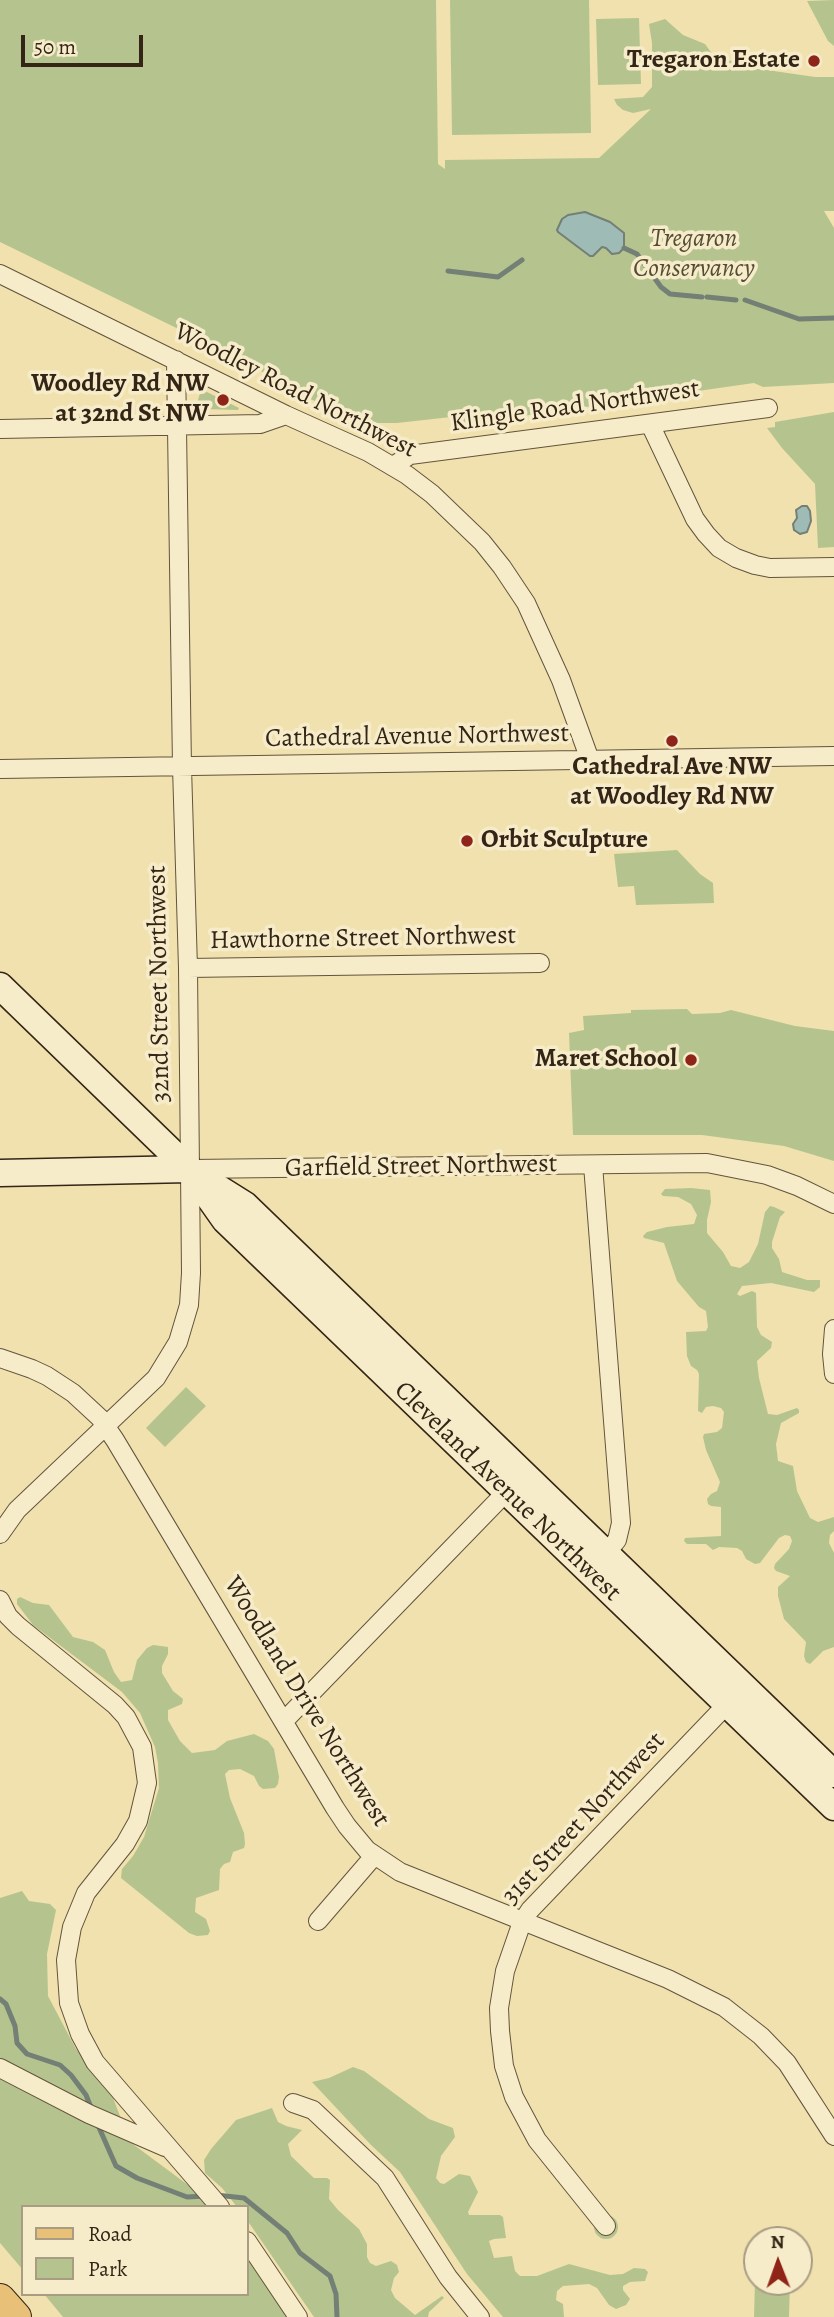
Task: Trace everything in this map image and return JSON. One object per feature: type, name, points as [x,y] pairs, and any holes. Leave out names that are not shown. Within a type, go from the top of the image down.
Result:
[{"type":"main road","name":"Cleveland Avenue Northwest","points":[[0,986],[189,1169],[225,1220],[370,1343],[736,1696],[834,1807]]},
{"type":"main road","name":"Garfield Street Northwest","points":[[0,1173],[189,1169]]},
{"type":"main road","name":"Cleveland Avenue Northwest","points":[[736,1696],[834,1774]]},
{"type":"main road","points":[[0,2299],[16,2317]]},
{"type":"street","name":"Woodley Road Northwest","points":[[0,274],[286,415],[368,452],[419,484],[482,542],[526,603],[547,645],[590,760]]},
{"type":"street","name":"32nd Street Northwest","points":[[0,1534],[16,1510],[150,1385],[178,1342],[186,1322],[191,1285],[188,968],[176,360]]},
{"type":"street","name":"Klingle Road Northwest","points":[[393,466],[410,455],[768,408]]},
{"type":"street","points":[[0,429],[260,424],[286,415]]},
{"type":"street","points":[[650,424],[695,519],[719,548],[736,558],[770,568],[834,567]]},
{"type":"street","name":"Cathedral Avenue Northwest","points":[[0,769],[834,756]]},
{"type":"street","name":"Hawthorne Street Northwest","points":[[188,968],[540,963]]},
{"type":"street","name":"Garfield Street Northwest","points":[[189,1169],[688,1162],[724,1165],[756,1172],[787,1182],[834,1204]]},
{"type":"street","points":[[593,1165],[621,1523],[617,1540],[598,1564]]},
{"type":"street","points":[[834,1329],[834,1374]]},
{"type":"street","name":"Woodland Drive Northwest","points":[[0,1359],[32,1369],[60,1385],[86,1404],[105,1426],[341,1818],[374,1856],[400,1872],[680,1984],[734,2013],[787,2063],[834,2136]]},
{"type":"street","points":[[284,1721],[516,1483]]},
{"type":"street","points":[[0,1600],[8,1616],[18,1626],[126,1717],[144,1755],[146,1791],[138,1821],[125,1844],[93,1883],[80,1905],[69,1942],[66,1978],[73,2018],[87,2049],[213,2199]]},
{"type":"street","name":"31st Street Northwest","points":[[606,2226],[530,2129],[514,2097],[501,2042],[499,2008],[505,1971],[522,1922],[541,1897],[736,1696]]},
{"type":"street","points":[[318,1921],[374,1856]]},
{"type":"street","points":[[0,2068],[89,2115],[168,2148]]},
{"type":"street","points":[[293,2103],[313,2110],[385,2178],[448,2277],[480,2317]]},
{"type":"street","points":[[248,2242],[298,2317]]},
{"type":"green space","name":"Tregaron Conservancy","points":[[0,0],[436,0],[438,164],[445,169],[445,160],[599,158],[651,109],[633,113],[623,110],[614,99],[643,97],[652,87],[649,24],[665,19],[683,35],[705,44],[713,55],[753,68],[834,77],[834,211],[824,211],[834,228],[834,383],[763,387],[754,383],[452,426],[451,417],[397,423],[352,419],[302,395],[240,359],[0,242]]},
{"type":"green space","points":[[450,0],[589,0],[591,133],[452,135]]},
{"type":"green space","points":[[834,0],[834,46],[828,41],[807,1]]},
{"type":"green space","points":[[639,18],[641,84],[598,85],[596,19]]},
{"type":"green space","points":[[201,389],[239,408],[238,410],[202,409],[197,404]]},
{"type":"green space","points":[[834,412],[834,547],[818,548],[815,484],[767,428],[775,427],[775,422]]},
{"type":"green space","points":[[677,850],[700,874],[713,883],[714,903],[636,905],[634,886],[618,887],[614,854]]},
{"type":"green space","points":[[687,1009],[692,1014],[731,1010],[795,1026],[834,1031],[834,1161],[784,1146],[702,1135],[573,1135],[569,1033],[584,1030],[583,1016],[631,1013],[631,1010]]},
{"type":"green space","points":[[665,1189],[710,1190],[707,1233],[731,1266],[740,1268],[749,1262],[758,1244],[765,1212],[770,1206],[785,1212],[780,1217],[772,1242],[782,1272],[807,1280],[820,1280],[820,1287],[814,1292],[771,1283],[742,1286],[737,1294],[740,1296],[752,1291],[756,1293],[757,1327],[761,1335],[772,1342],[771,1348],[757,1361],[768,1414],[777,1415],[797,1408],[799,1410],[799,1413],[781,1423],[776,1444],[778,1461],[793,1466],[797,1491],[810,1518],[818,1522],[834,1517],[834,1531],[830,1535],[829,1543],[834,1553],[834,1647],[823,1651],[810,1664],[804,1656],[806,1642],[784,1619],[778,1596],[778,1587],[790,1576],[774,1568],[789,1549],[792,1541],[790,1536],[779,1538],[760,1563],[755,1564],[746,1559],[737,1548],[719,1547],[713,1550],[706,1544],[687,1544],[684,1541],[685,1538],[721,1536],[721,1507],[711,1506],[707,1499],[717,1491],[720,1482],[703,1437],[704,1434],[717,1432],[722,1428],[724,1412],[713,1406],[706,1407],[702,1413],[698,1411],[699,1374],[691,1366],[687,1356],[686,1332],[706,1331],[706,1311],[699,1307],[677,1281],[664,1243],[643,1236],[647,1232],[667,1227],[694,1224],[697,1215],[691,1204],[678,1197],[661,1194]]},
{"type":"green space","points":[[186,1387],[206,1406],[165,1447],[146,1428]]},
{"type":"green space","points":[[20,1597],[33,1603],[49,1605],[73,1637],[93,1642],[105,1650],[121,1682],[132,1680],[137,1660],[147,1648],[153,1645],[168,1647],[162,1673],[173,1691],[183,1699],[182,1704],[168,1710],[168,1720],[180,1741],[192,1753],[215,1750],[227,1741],[254,1734],[268,1741],[274,1749],[279,1777],[275,1788],[263,1789],[254,1776],[240,1769],[229,1770],[225,1774],[245,1844],[244,1848],[233,1852],[230,1862],[220,1869],[219,1890],[196,1898],[195,1912],[206,1919],[210,1931],[208,1935],[197,1936],[189,1933],[121,1878],[122,1869],[144,1837],[159,1788],[155,1747],[140,1713],[122,1692],[33,1625],[17,1604]]},
{"type":"green space","points":[[22,1891],[29,1901],[50,1904],[56,1910],[47,1954],[48,1996],[76,2049],[108,2085],[130,2142],[207,2199],[211,2205],[21,2205],[21,2268],[0,2243],[0,1898]]},
{"type":"green space","points":[[353,2067],[364,2071],[429,2119],[453,2128],[455,2137],[441,2156],[436,2178],[444,2184],[459,2174],[470,2176],[478,2192],[469,2215],[503,2217],[506,2238],[489,2241],[494,2258],[512,2256],[515,2271],[520,2276],[537,2276],[569,2264],[610,2275],[623,2274],[634,2268],[645,2269],[648,2272],[645,2281],[630,2282],[623,2286],[630,2299],[626,2305],[616,2309],[609,2305],[597,2288],[589,2284],[563,2286],[557,2291],[556,2300],[563,2304],[564,2317],[503,2317],[467,2274],[400,2172],[312,2082]]},
{"type":"green space","points":[[272,2108],[278,2122],[302,2130],[288,2144],[291,2156],[314,2178],[330,2180],[329,2199],[359,2229],[367,2244],[370,2263],[376,2266],[391,2261],[397,2265],[399,2272],[394,2278],[391,2290],[395,2298],[415,2315],[442,2296],[444,2298],[429,2312],[428,2317],[314,2317],[248,2221],[248,2205],[235,2205],[205,2173],[204,2160],[236,2120]]},
{"type":"green space","points":[[601,2215],[611,2215],[618,2222],[618,2232],[611,2239],[601,2239],[594,2232],[594,2222]]},
{"type":"green space","points":[[248,2253],[292,2317],[63,2317],[46,2296],[248,2296]]},
{"type":"green space","points":[[755,2296],[790,2296],[789,2317],[754,2317]]},
{"type":"water","points":[[585,212],[610,222],[624,233],[624,248],[619,253],[612,254],[602,247],[590,256],[558,232],[562,219]]},
{"type":"water","points":[[807,506],[810,511],[811,521],[807,532],[800,534],[794,530],[793,524],[797,518],[796,510]]},
{"type":"waterway","points":[[624,248],[637,254],[661,287],[670,294],[702,297]]},
{"type":"waterway","points":[[448,271],[498,277],[522,260]]},
{"type":"waterway","points":[[707,297],[736,300]]},
{"type":"waterway","points":[[745,300],[799,319],[834,318]]},
{"type":"waterway","points":[[0,1999],[6,2004],[15,2026],[17,2043],[27,2054],[60,2065],[86,2095],[92,2110]]},
{"type":"waterway","points":[[97,2123],[116,2166],[137,2178],[187,2197],[206,2196]]},
{"type":"waterway","points":[[216,2195],[244,2198],[287,2233],[300,2253],[330,2276],[336,2294],[337,2317]]},
{"type":"place","name":"Tregaron Estate","points":[[814,61]]},
{"type":"place","name":"Woodley Rd NW at 32nd St NW","points":[[223,400]]},
{"type":"place","name":"Cathedral Ave NW at Woodley Rd NW","points":[[672,741]]},
{"type":"place","name":"Orbit Sculpture","points":[[467,841]]},
{"type":"place","name":"Maret School","points":[[691,1060]]}]
